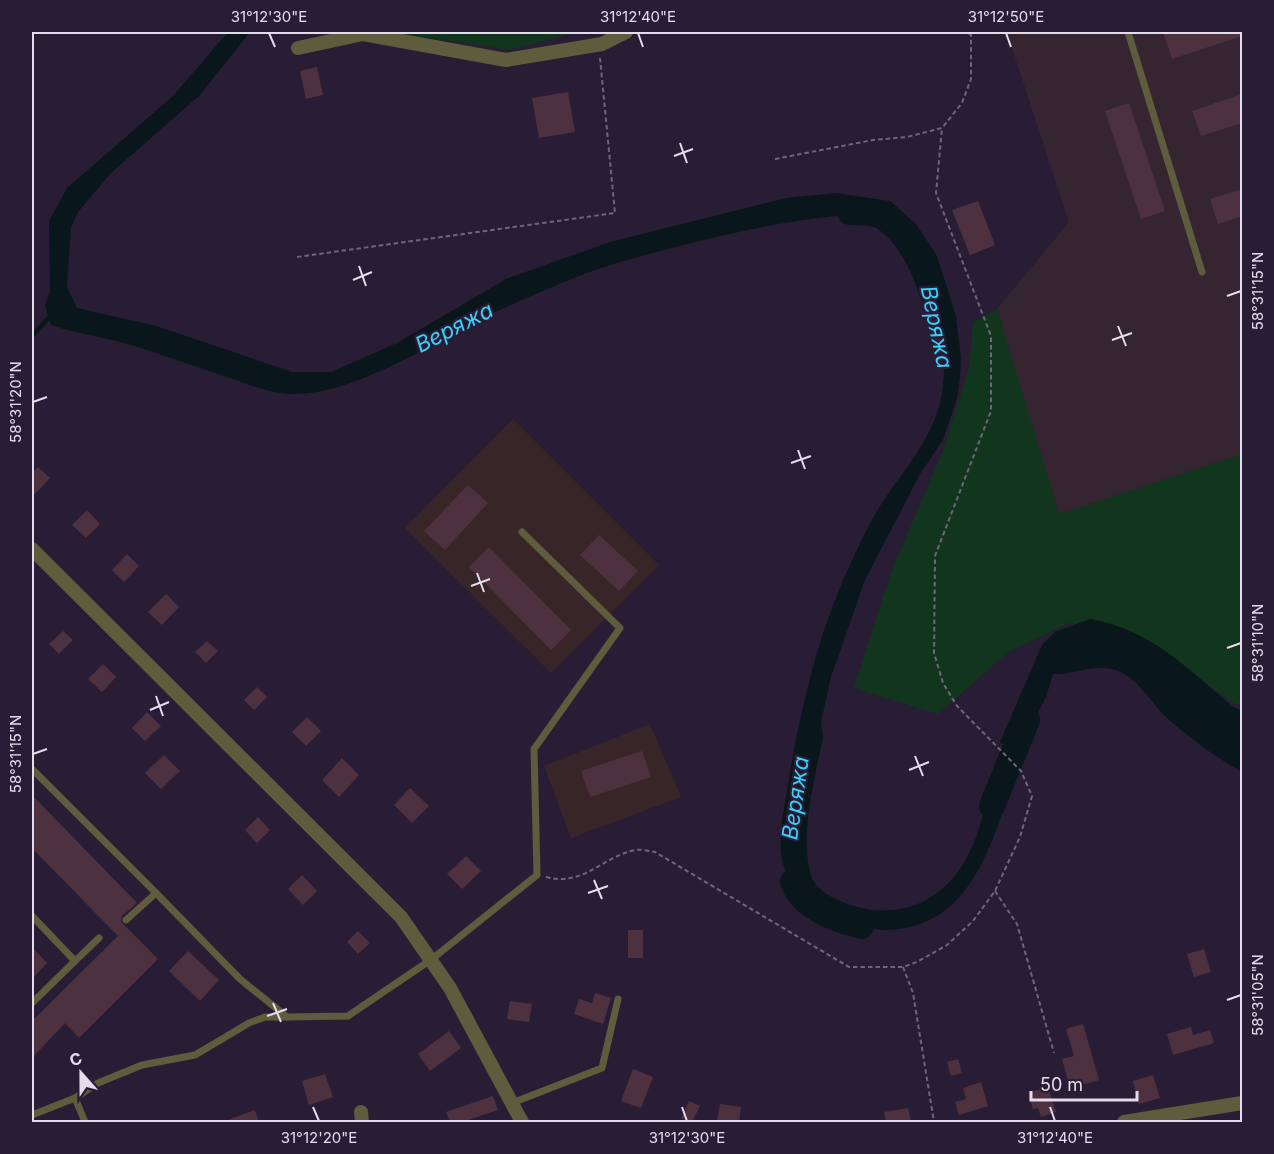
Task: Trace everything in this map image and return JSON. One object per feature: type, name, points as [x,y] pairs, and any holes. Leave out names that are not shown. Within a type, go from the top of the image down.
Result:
[{"type":"street","points":[[298,48],[363,34],[506,60],[602,44],[626,32]]},
{"type":"street","points":[[32,549],[401,917],[450,988],[522,1122]]},
{"type":"street","points":[[1124,1122],[1242,1103]]},
{"type":"lane","points":[[1128,32],[1202,272]]},
{"type":"lane","points":[[32,1115],[75,1098],[98,1083],[142,1065],[195,1055],[249,1023],[265,1017],[348,1016],[432,959],[537,875],[534,749],[620,628],[522,532]]},
{"type":"lane","points":[[32,769],[240,979],[287,1017]]},
{"type":"lane","points":[[126,920],[156,893]]},
{"type":"lane","points":[[32,916],[75,961]]},
{"type":"lane","points":[[32,1003],[99,938]]},
{"type":"lane","points":[[512,1103],[602,1068],[618,999]]},
{"type":"lane","points":[[75,1098],[85,1122]]},
{"type":"path","points":[[537,875],[560,881],[597,869],[636,849],[655,852],[849,967],[903,967],[917,962],[947,945],[973,921],[995,891],[1020,837],[1032,796],[1021,771],[957,706],[943,683],[934,653],[935,556],[991,411],[991,336],[936,193],[942,128],[962,102],[971,79],[971,35],[966,32]]},
{"type":"path","points":[[297,257],[615,213],[599,63],[602,44]]},
{"type":"path","points":[[775,159],[873,140],[907,137],[942,128]]},
{"type":"path","points":[[995,891],[1017,924],[1054,1053]]},
{"type":"path","points":[[903,967],[913,993],[934,1122]]},
{"type":"shaded area","points":[[999,32],[1242,32],[1242,454],[1059,515],[997,309],[1069,222],[1009,39]]},
{"type":"shaded area","points":[[513,419],[659,565],[551,673],[405,528]]},
{"type":"shaded area","points":[[650,724],[681,797],[571,838],[544,766]]},
{"type":"green space","points":[[390,32],[579,32],[509,50]]},
{"type":"green space","points":[[997,309],[1059,514],[1242,454],[1242,704],[1235,704],[1129,630],[1069,623],[1008,652],[938,714],[854,688],[890,575],[944,448],[969,368],[973,322]]},
{"type":"water","points":[[228,32],[250,32],[199,96],[111,173],[78,212],[71,227],[67,287],[77,308],[156,326],[292,372],[331,372],[397,343],[506,279],[610,242],[786,198],[836,193],[890,201],[916,224],[937,256],[956,316],[961,357],[957,399],[943,440],[920,474],[865,580],[831,677],[821,722],[823,737],[810,804],[807,856],[810,872],[817,886],[838,900],[857,907],[893,910],[927,900],[955,876],[966,859],[980,826],[997,768],[1013,781],[996,831],[973,879],[958,899],[939,915],[915,926],[886,930],[877,930],[839,920],[805,902],[798,895],[785,870],[780,838],[799,725],[813,666],[832,609],[868,527],[921,446],[940,403],[944,357],[936,308],[919,261],[906,241],[892,224],[873,217],[842,216],[757,228],[670,248],[586,273],[513,304],[375,374],[318,392],[285,394],[270,391],[135,346],[51,325],[45,306],[50,291],[49,221],[67,188],[173,96]]},
{"type":"water","points":[[1090,619],[1131,631],[1149,641],[1183,664],[1232,706],[1242,711],[1242,772],[1212,754],[1167,718],[1135,682],[1121,672],[1104,668],[1053,674],[1046,697],[1017,755],[1000,742],[1042,645],[1055,632]]},
{"type":"building","points":[[1163,32],[1242,32],[1242,36],[1172,59]]},
{"type":"building","points":[[317,67],[323,95],[306,99],[300,71]]},
{"type":"building","points":[[568,92],[575,132],[539,138],[532,98]]},
{"type":"building","points":[[1242,94],[1242,123],[1201,136],[1192,111]]},
{"type":"building","points":[[1129,103],[1165,211],[1141,219],[1105,111]]},
{"type":"building","points":[[1242,189],[1242,216],[1218,224],[1210,199]]},
{"type":"building","points":[[978,201],[995,245],[970,255],[952,210]]},
{"type":"building","points":[[38,467],[50,478],[32,497],[32,473]]},
{"type":"building","points":[[468,485],[488,503],[445,550],[424,531]]},
{"type":"building","points":[[87,510],[100,524],[86,538],[72,525]]},
{"type":"building","points":[[599,535],[638,571],[619,591],[580,555]]},
{"type":"building","points":[[489,547],[571,630],[551,650],[469,567]]},
{"type":"building","points":[[127,554],[139,566],[124,582],[112,570]]},
{"type":"building","points":[[166,594],[179,607],[162,625],[148,612]]},
{"type":"building","points":[[63,631],[73,640],[59,654],[49,644]]},
{"type":"building","points":[[207,641],[218,651],[206,663],[195,652]]},
{"type":"building","points":[[103,664],[116,677],[102,692],[88,679]]},
{"type":"building","points":[[257,687],[267,697],[254,710],[244,700]]},
{"type":"building","points":[[147,712],[161,726],[145,741],[132,728]]},
{"type":"building","points":[[307,717],[321,731],[306,746],[292,732]]},
{"type":"building","points":[[642,751],[651,777],[590,797],[581,771]]},
{"type":"building","points":[[164,755],[180,771],[161,789],[145,773]]},
{"type":"building","points":[[342,758],[359,775],[339,797],[322,780]]},
{"type":"building","points":[[410,788],[429,806],[412,823],[394,805]]},
{"type":"building","points":[[32,795],[137,903],[122,916],[121,922],[158,959],[79,1038],[65,1023],[32,1058],[32,1021],[118,936],[32,848]]},
{"type":"building","points":[[258,817],[270,830],[257,843],[245,830]]},
{"type":"building","points":[[466,856],[481,871],[462,889],[447,874]]},
{"type":"building","points":[[302,875],[317,891],[303,905],[288,889]]},
{"type":"building","points":[[628,930],[643,930],[643,958],[628,958]]},
{"type":"building","points":[[358,931],[370,943],[358,954],[347,942]]},
{"type":"building","points":[[32,947],[47,963],[32,979]]},
{"type":"building","points":[[1204,949],[1211,972],[1194,977],[1187,954]]},
{"type":"building","points":[[188,951],[219,980],[200,1001],[169,971]]},
{"type":"building","points":[[595,993],[611,998],[603,1024],[574,1014],[579,999],[592,1003]]},
{"type":"building","points":[[510,1001],[532,1004],[529,1022],[507,1019]]},
{"type":"building","points":[[1083,1024],[1099,1080],[1070,1088],[1062,1059],[1074,1056],[1066,1029]]},
{"type":"building","points":[[1191,1027],[1193,1035],[1210,1030],[1214,1043],[1173,1055],[1167,1034]]},
{"type":"building","points":[[449,1031],[461,1048],[430,1071],[418,1054]]},
{"type":"building","points":[[958,1059],[962,1073],[951,1076],[947,1062]]},
{"type":"building","points":[[633,1069],[653,1077],[641,1108],[621,1101]]},
{"type":"building","points":[[325,1074],[333,1097],[309,1105],[302,1081]]},
{"type":"building","points":[[1153,1075],[1160,1098],[1139,1104],[1133,1081]]},
{"type":"building","points":[[981,1082],[988,1106],[959,1115],[955,1102],[966,1099],[963,1088]]},
{"type":"building","points":[[1048,1087],[1056,1112],[1041,1117],[1038,1108],[1033,1109],[1028,1093]]},
{"type":"building","points":[[493,1096],[498,1110],[462,1122],[450,1122],[446,1112]]},
{"type":"building","points":[[689,1101],[700,1106],[692,1122],[681,1118]]},
{"type":"building","points":[[720,1104],[741,1107],[739,1122],[717,1122]]},
{"type":"building","points":[[908,1108],[911,1122],[886,1122],[884,1112]]},
{"type":"building","points":[[255,1110],[259,1122],[225,1122],[225,1121]]},
{"type":"waterway","name":"Веряжа","points":[[850,212],[876,214],[892,223],[914,250],[932,292]]},
{"type":"waterway","points":[[32,336],[52,314]]},
{"type":"waterway","name":"Веряжа","points":[[992,806],[1027,720]]},
{"type":"waterway","name":"Веряжа","points":[[793,882],[804,899],[821,912],[861,926]]}]
